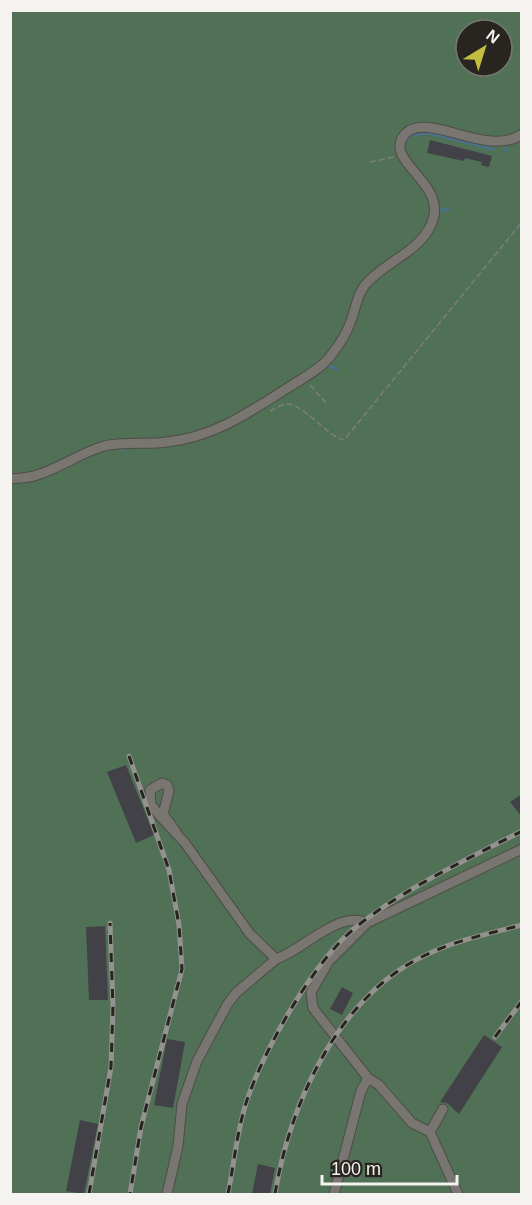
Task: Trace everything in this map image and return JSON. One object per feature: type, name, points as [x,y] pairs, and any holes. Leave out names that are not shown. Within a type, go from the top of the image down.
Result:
[{"type":"lane","points":[[10,479],[37,476],[92,450],[112,444],[138,441],[165,443],[200,437],[240,419],[316,370],[335,350],[352,320],[358,296],[366,284],[419,243],[432,224],[435,209],[433,195],[425,182],[401,155],[402,139],[413,129],[430,128],[495,143],[513,140],[522,134]]},
{"type":"lane","points":[[176,832],[151,804],[150,790],[162,783],[167,785],[169,791],[163,814],[250,933],[276,959]]},
{"type":"lane","points":[[458,1194],[430,1132],[412,1123],[379,1085],[368,1078],[313,1008],[311,993],[329,961],[367,923],[522,849]]},
{"type":"lane","points":[[167,1194],[178,1146],[182,1104],[197,1061],[227,1005],[236,993],[276,959],[294,951],[343,921],[354,919],[367,923]]},
{"type":"lane","points":[[334,1194],[361,1091],[368,1078]]},
{"type":"lane","points":[[430,1132],[443,1109]]},
{"type":"path","points":[[370,162],[401,155]]},
{"type":"path","points":[[270,411],[286,404],[295,406],[324,430],[344,440],[522,222]]},
{"type":"path","points":[[303,378],[327,404]]},
{"type":"green space","points":[[10,11],[521,11],[521,1194],[11,1194]]},
{"type":"building","points":[[430,140],[492,156],[489,167],[481,165],[482,162],[465,158],[464,161],[427,153]]},
{"type":"building","points":[[126,765],[154,835],[136,843],[107,772]]},
{"type":"building","points":[[522,794],[522,817],[510,802]]},
{"type":"building","points":[[105,926],[108,1000],[89,1000],[86,927]]},
{"type":"building","points":[[342,987],[353,993],[342,1015],[330,1009]]},
{"type":"building","points":[[484,1035],[502,1047],[459,1114],[447,1103],[440,1102]]},
{"type":"building","points":[[167,1039],[185,1042],[173,1108],[154,1105]]},
{"type":"building","points":[[80,1120],[98,1124],[84,1194],[66,1191]]},
{"type":"building","points":[[258,1164],[275,1168],[270,1194],[252,1194]]},
{"type":"waterway","points":[[405,142],[411,135],[428,133],[493,149]]},
{"type":"waterway","points":[[440,211],[448,209]]},
{"type":"waterway","points":[[329,366],[337,369]]},
{"type":"railway","points":[[129,756],[169,870],[179,925],[182,969],[141,1127],[130,1194]]},
{"type":"railway","points":[[228,1194],[241,1123],[255,1079],[292,1007],[323,961],[356,927],[375,913],[436,875],[522,831]]},
{"type":"railway","points":[[89,1194],[111,1067],[113,1007],[110,923]]},
{"type":"railway","points":[[275,1194],[282,1159],[307,1088],[324,1054],[345,1023],[370,995],[398,971],[430,953],[463,941],[522,925]]},
{"type":"railway","points":[[495,1037],[522,1001]]}]
